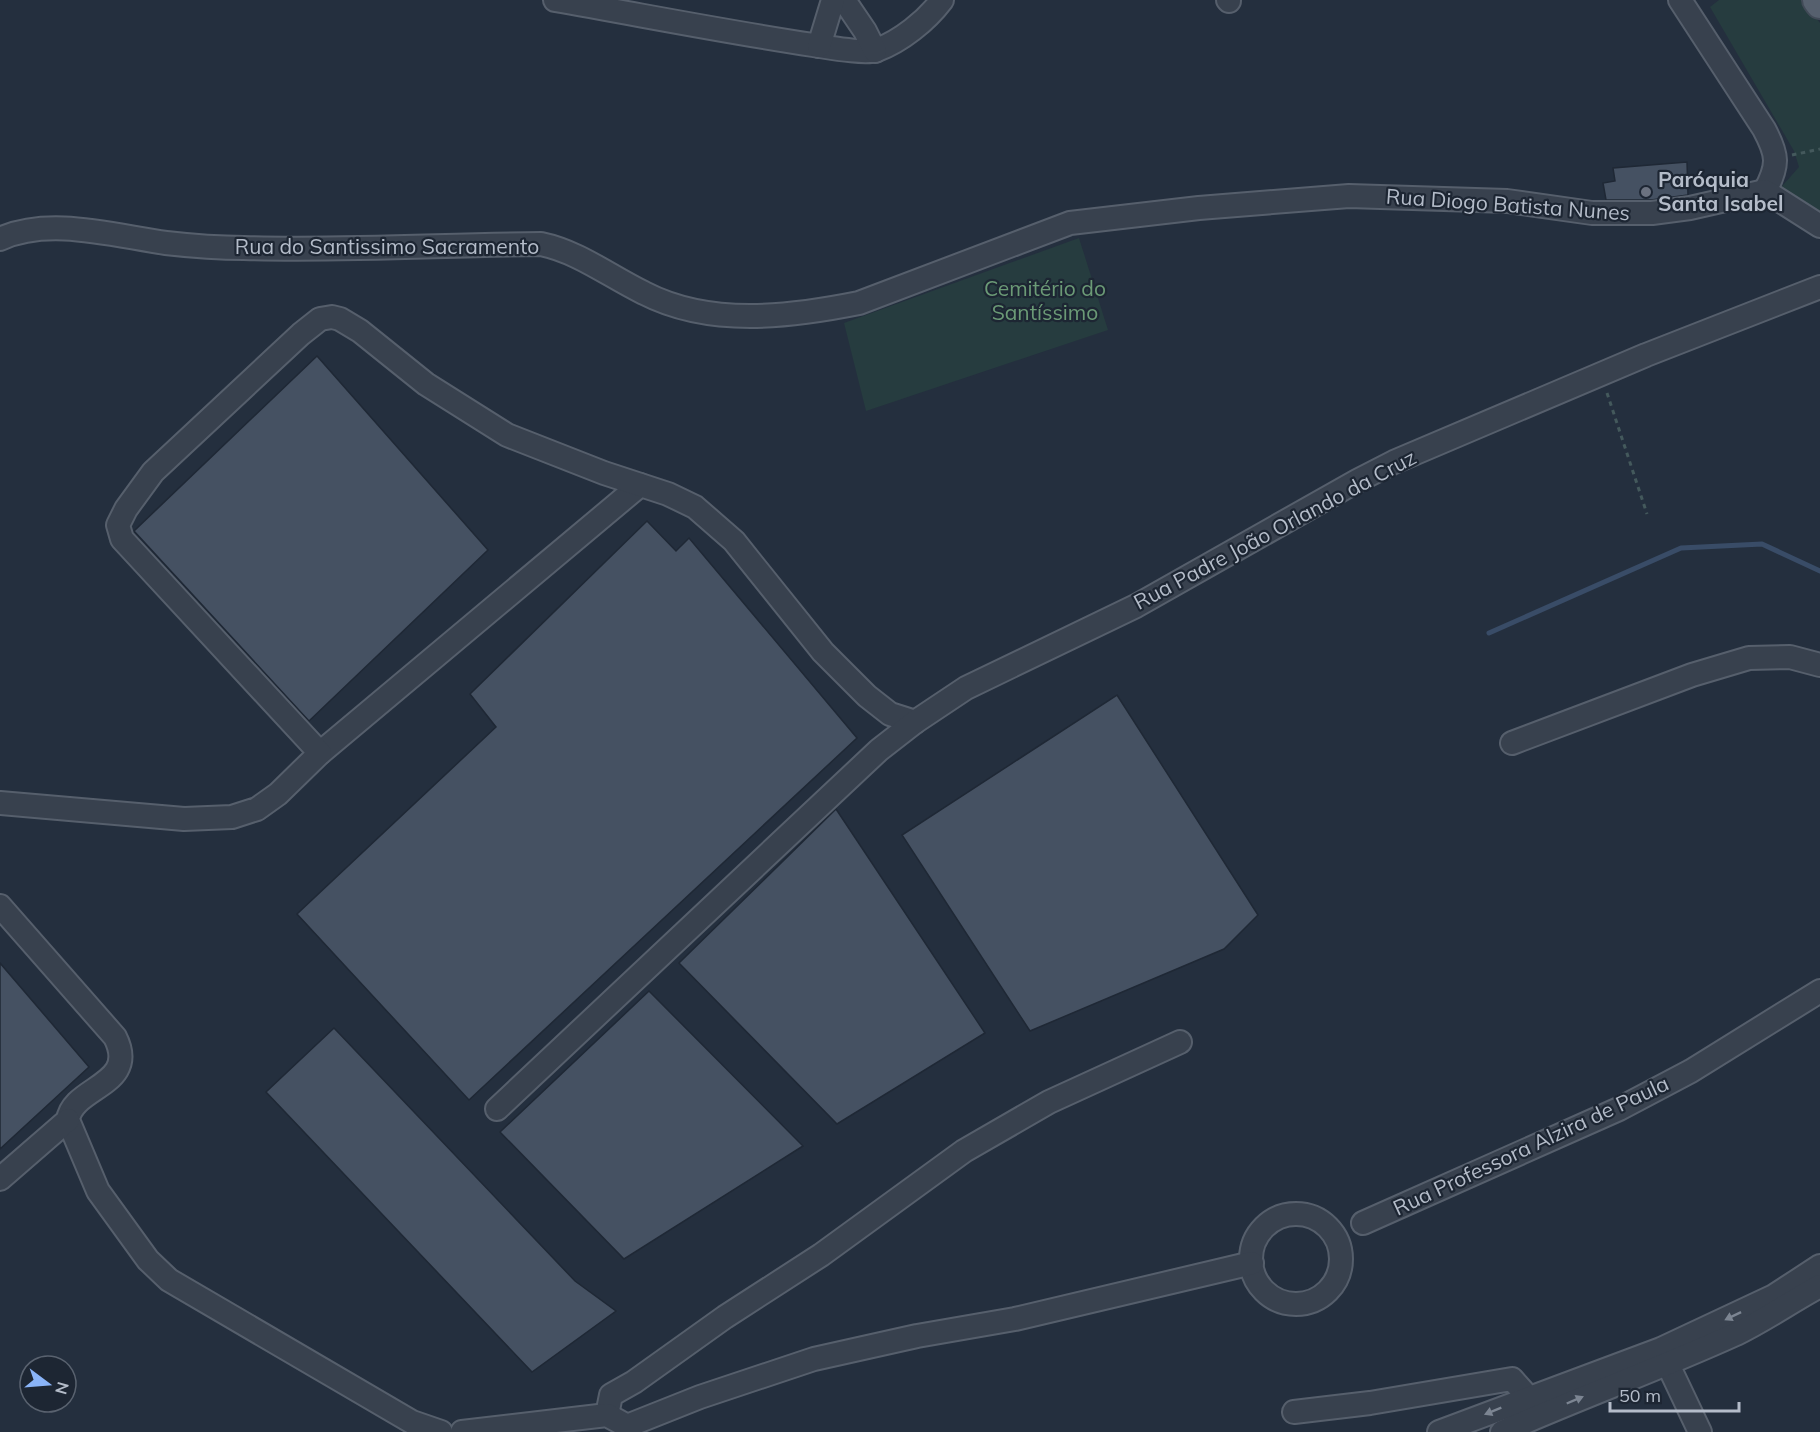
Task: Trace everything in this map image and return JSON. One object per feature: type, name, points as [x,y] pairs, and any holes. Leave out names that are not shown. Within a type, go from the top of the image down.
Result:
[{"type":"main road","points":[[1817,0],[1820,4]]},
{"type":"street","points":[[555,0],[819,46],[874,51],[918,24],[942,0]]},
{"type":"street","points":[[819,46],[833,0]]},
{"type":"street","points":[[844,0],[865,31],[874,51]]},
{"type":"street","points":[[1680,0],[1774,147],[1776,159],[1774,175],[1766,191],[1820,226]]},
{"type":"street","name":"Rua Diogo Batista Nunes","points":[[1070,223],[1199,208],[1349,196],[1507,201],[1592,213],[1652,213],[1700,206],[1766,191]]},
{"type":"street","name":"Rua do Santissimo Sacramento","points":[[0,239],[22,232],[75,228],[169,243],[242,248],[541,244],[557,247],[575,255],[645,294],[681,309],[743,317],[829,309],[859,303],[1070,223]]},
{"type":"street","name":"Rua Padre João Orlando da Cruz","points":[[496,1109],[879,750],[915,722],[966,688],[1136,606],[1376,472],[1601,375],[1820,287]]},
{"type":"street","points":[[320,753],[122,539],[118,525],[126,509],[153,472],[301,334],[320,319],[332,317],[360,331],[426,384],[507,435],[604,473],[668,494],[695,507],[734,541],[823,652],[867,696],[890,714],[915,722]]},
{"type":"street","points":[[0,804],[184,819],[232,817],[257,809],[278,794],[320,753],[640,485]]},
{"type":"street","points":[[1512,744],[1692,675],[1749,658],[1790,657],[1820,665]]},
{"type":"street","points":[[0,906],[115,1037],[120,1047],[119,1066],[113,1074],[70,1111],[68,1120],[98,1191],[141,1252],[169,1280],[393,1411],[429,1429],[441,1432]]},
{"type":"street","name":"Rua Professora Alzira de Paula","points":[[1363,1224],[1619,1109],[1691,1071],[1820,991]]},
{"type":"street","points":[[607,1415],[611,1395],[634,1382],[725,1317],[821,1255],[964,1151],[1049,1102],[1180,1042]]},
{"type":"street","points":[[0,1179],[68,1120]]},
{"type":"street","points":[[462,1432],[607,1415],[627,1426],[700,1397],[814,1359],[917,1336],[1015,1319],[1252,1263]]},
{"type":"street","points":[[1502,1432],[1577,1399],[1664,1356],[1774,1296],[1820,1266]]},
{"type":"street","points":[[1452,1430],[1528,1397],[1739,1333],[1820,1286]]},
{"type":"street","points":[[1664,1356],[1700,1432]]},
{"type":"street","points":[[1294,1412],[1370,1403],[1512,1379],[1528,1397]]},
{"type":"path","points":[[1776,159],[1820,149]]},
{"type":"path","points":[[1601,375],[1647,514]]},
{"type":"green space","points":[[1719,0],[1802,0],[1820,23],[1820,222],[1776,193],[1799,167],[1794,151],[1710,7]]},
{"type":"green space","name":"Cemitério do Santíssimo","points":[[1079,238],[1108,330],[866,411],[844,323]]},
{"type":"building","name":"Paróquia Santa Isabel","points":[[1687,162],[1688,195],[1651,200],[1606,200],[1603,183],[1615,181],[1613,168]]},
{"type":"building","points":[[317,356],[488,550],[309,721],[134,531]]},
{"type":"building","points":[[647,521],[676,551],[689,538],[857,738],[469,1100],[297,914],[496,727],[470,694]]},
{"type":"building","points":[[1117,695],[1258,915],[1224,949],[1030,1031],[902,835]]},
{"type":"building","points":[[836,809],[985,1033],[837,1124],[679,963]]},
{"type":"building","points":[[0,963],[89,1067],[0,1149]]},
{"type":"building","points":[[649,991],[803,1146],[624,1259],[500,1132]]},
{"type":"building","points":[[334,1028],[575,1281],[616,1311],[532,1372],[266,1092]]},
{"type":"waterway","points":[[1489,633],[1681,548],[1762,544],[1820,571]]},
{"type":"place","name":"Paróquia Santa Isabel","points":[[1646,192]]}]
